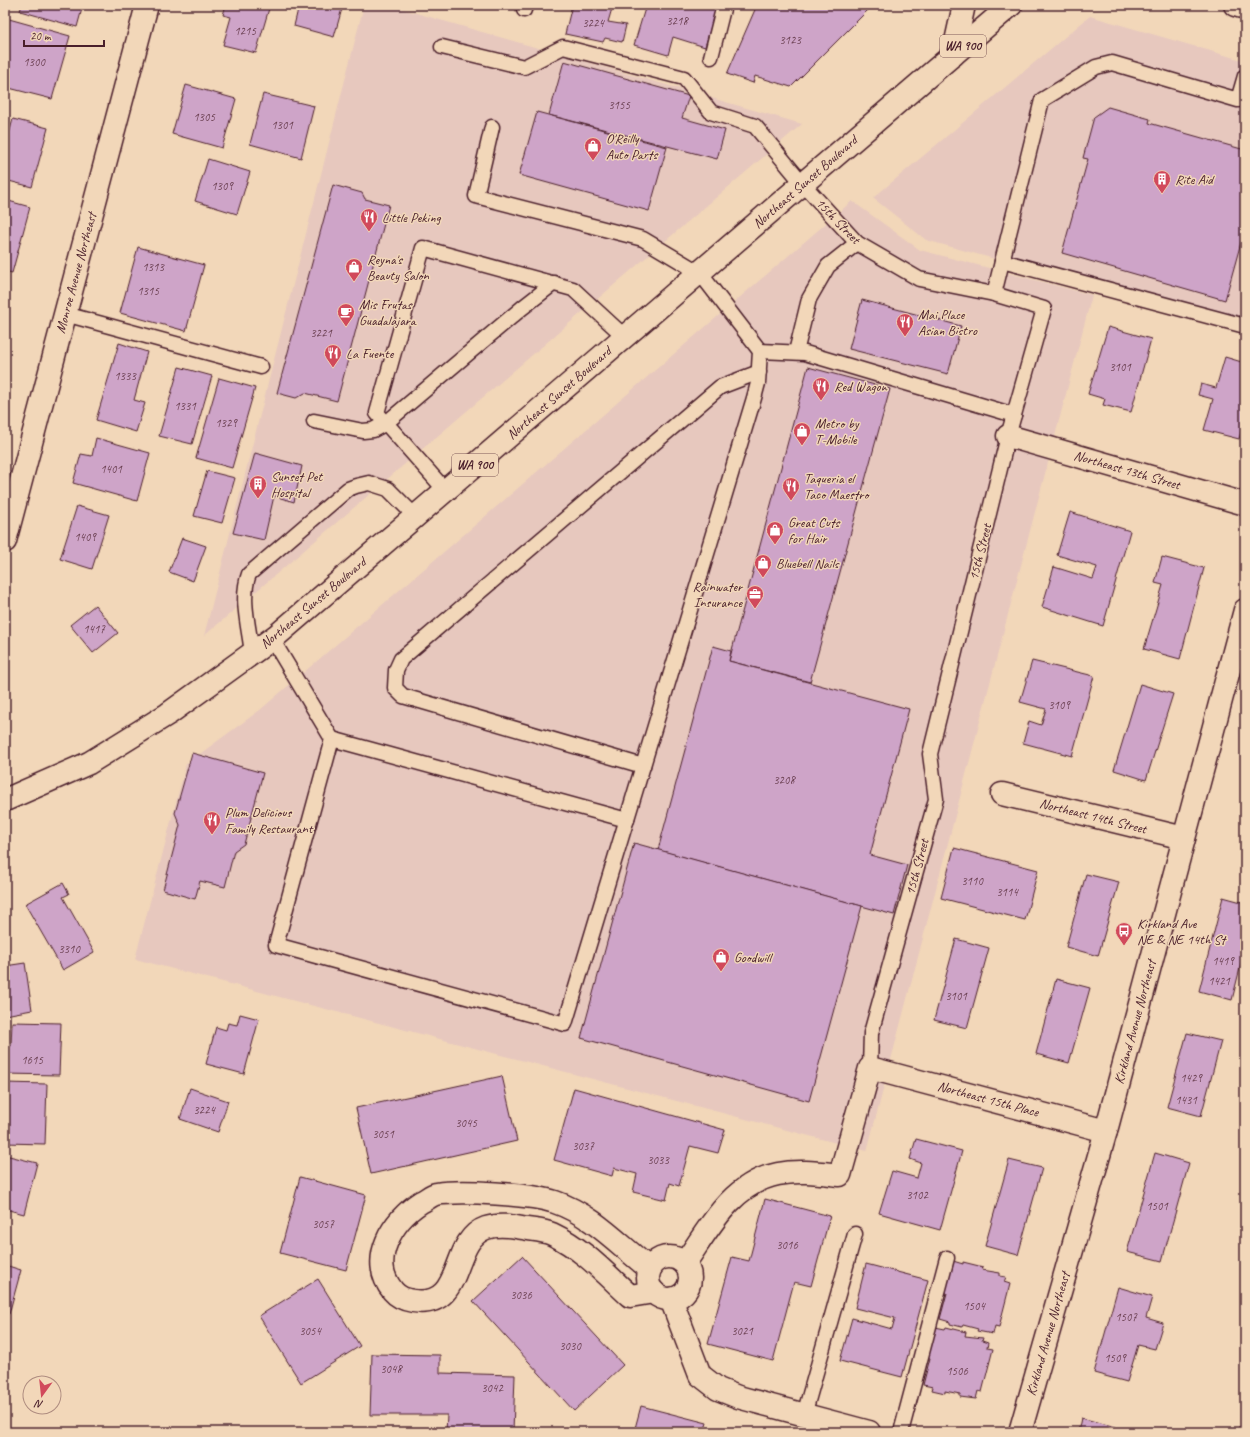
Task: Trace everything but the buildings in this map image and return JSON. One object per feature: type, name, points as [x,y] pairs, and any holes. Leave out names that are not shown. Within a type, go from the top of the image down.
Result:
[{"type":"street","name":"Monroe Avenue Northeast","points":[[5,541],[147,5]]},
{"type":"street","points":[[953,55],[964,5]]},
{"type":"street","name":"Northeast Sunset Boulevard","points":[[5,800],[89,763],[168,714],[272,639],[700,273],[1010,5]]},
{"type":"street","points":[[1236,5],[1245,8]]},
{"type":"street","name":"Northeast 13th Street","points":[[1008,436],[1245,504]]},
{"type":"street","name":"Kirkland Avenue Northeast","points":[[1020,1432],[1106,1131],[1245,610]]},
{"type":"street","name":"Northeast 14th Street","points":[[1002,794],[1184,838]]},
{"type":"street","points":[[685,1263],[722,1208],[749,1186],[777,1174],[802,1172],[840,1174],[870,1068]]},
{"type":"street","name":"Northeast 15th Place","points":[[870,1068],[1106,1131]]},
{"type":"street","points":[[650,1269],[586,1216],[554,1202],[510,1195],[472,1193],[434,1194],[412,1208],[385,1242],[382,1265],[384,1277],[394,1293],[405,1299],[421,1302],[438,1298],[450,1287],[467,1243],[485,1228],[505,1225],[550,1233],[578,1248],[630,1296],[662,1296],[678,1298],[688,1288],[691,1275],[685,1263],[679,1259],[666,1256],[659,1259],[650,1269],[648,1281],[662,1296],[700,1375],[718,1389],[738,1397],[869,1432]]},
{"type":"lane","points":[[711,57],[724,5]]},
{"type":"lane","name":"15th Street","points":[[442,47],[524,66],[563,47],[684,78],[711,112],[755,126],[803,184],[857,243],[919,279],[994,294],[1044,309],[1008,436],[930,754],[936,799],[871,1033],[870,1068]]},
{"type":"lane","points":[[994,294],[1042,100],[1096,67],[1112,63],[1242,101],[1245,76]]},
{"type":"lane","points":[[332,739],[276,945],[565,1024],[754,398],[759,372],[760,351],[700,273],[643,239],[476,196],[492,127]]},
{"type":"lane","points":[[796,352],[809,299],[828,266],[857,243]]},
{"type":"lane","points":[[445,490],[377,413],[423,248],[572,289],[624,337]]},
{"type":"lane","points":[[1002,261],[1245,326]]},
{"type":"lane","points":[[314,421],[363,431],[373,430],[386,423],[522,308],[554,284]]},
{"type":"lane","points":[[65,314],[261,367]]},
{"type":"lane","points":[[760,351],[805,353],[1014,415]]},
{"type":"lane","points":[[643,766],[403,696],[395,688],[396,670],[401,659],[720,387],[759,372]]},
{"type":"lane","points":[[252,653],[245,599],[245,585],[250,574],[348,489],[369,483],[388,490],[415,516]]},
{"type":"lane","points":[[272,639],[332,739],[627,820]]},
{"type":"lane","points":[[804,1415],[855,1234]]},
{"type":"lane","points":[[901,1432],[948,1258]]},
{"type":"shaded area","points":[[364,5],[388,5],[802,124],[204,636]]},
{"type":"shaded area","points":[[1090,16],[1245,61],[1244,328],[926,240],[873,198]]},
{"type":"shaded area","points":[[852,201],[920,250],[1092,295],[867,1151],[135,959],[186,764],[260,710]]},
{"type":"place","name":"O'Reilly Auto Parts","points":[[593,161]]},
{"type":"place","name":"Rite Aid","points":[[1162,194]]},
{"type":"place","name":"Little Peking","points":[[369,232]]},
{"type":"place","name":"Reyna's Beauty Salon","points":[[354,282]]},
{"type":"place","name":"Mis Frutas Guadalajara","points":[[346,327]]},
{"type":"place","name":"Mai Place Asian Bistro","points":[[905,337]]},
{"type":"place","name":"La Fuente","points":[[333,368]]},
{"type":"place","name":"Red Wagon","points":[[821,401]]},
{"type":"place","name":"Metro by T-Mobile","points":[[802,446]]},
{"type":"place","name":"Sunset Pet Hospital","points":[[258,499]]},
{"type":"place","name":"Taqueria el Taco Maestro","points":[[791,501]]},
{"type":"place","name":"Great Cuts for Hair","points":[[775,545]]},
{"type":"place","name":"Bluebell Nails","points":[[763,578]]},
{"type":"place","name":"Rainwater Insurance","points":[[755,609]]},
{"type":"place","name":"Plum Delicious Family Restaurant","points":[[212,835]]},
{"type":"place","name":"Kirkland Ave NE & NE 14th St","points":[[1124,946]]},
{"type":"place","name":"Goodwill","points":[[721,972]]}]
